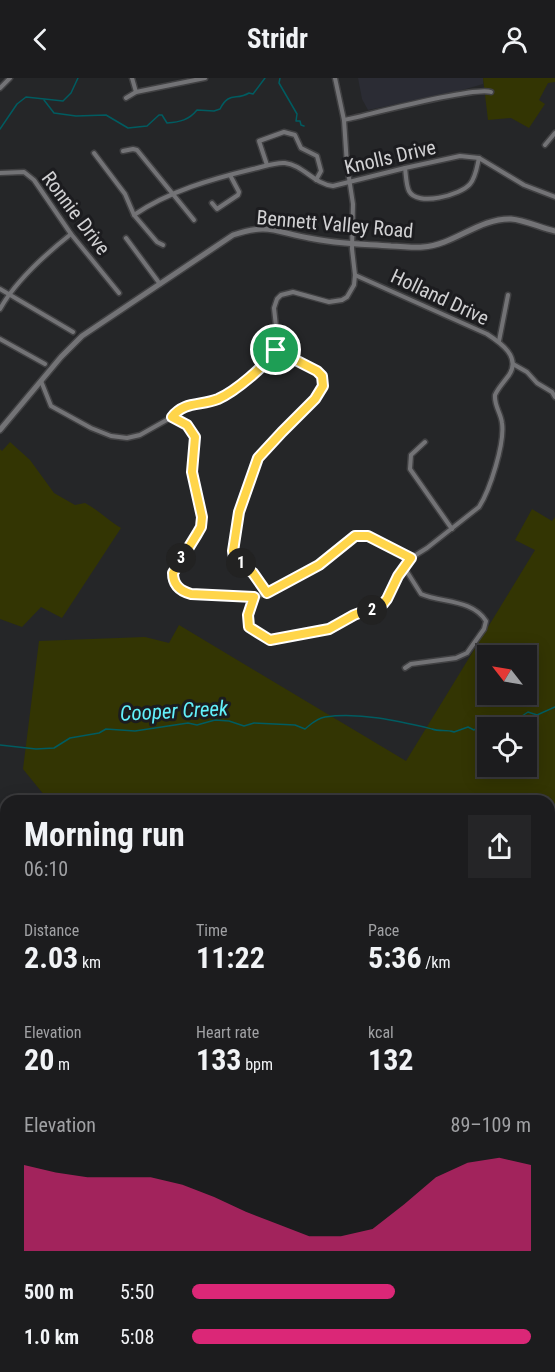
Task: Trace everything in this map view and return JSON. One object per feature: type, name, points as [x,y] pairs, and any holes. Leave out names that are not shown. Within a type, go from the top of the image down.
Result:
[{"type":"street","points":[[0,88],[10,78]]},
{"type":"street","points":[[132,78],[136,92]]},
{"type":"street","points":[[126,98],[136,92],[180,81],[205,78]]},
{"type":"street","points":[[41,381],[51,406],[91,428],[111,436],[127,438],[140,435],[172,417],[184,406],[213,401],[225,395],[256,371],[278,345],[274,308],[281,295],[293,292],[329,302],[342,300],[351,292],[355,275],[352,244],[353,204],[347,165],[344,120],[335,78]]},
{"type":"street","points":[[344,120],[466,93],[485,90],[491,92]]},
{"type":"street","points":[[267,165],[259,141],[284,132],[295,135],[301,148],[317,156],[321,171],[316,180]]},
{"type":"street","points":[[545,145],[555,133]]},
{"type":"street","points":[[123,151],[137,150],[194,220]]},
{"type":"street","points":[[94,153],[124,194],[134,215],[157,242],[163,245]]},
{"type":"street","name":"Knolls Drive","points":[[134,215],[154,201],[267,165],[285,163],[303,170],[322,185],[333,186],[460,156],[479,158]]},
{"type":"street","points":[[405,168],[409,192],[424,200],[440,198],[464,189],[470,184],[479,158],[524,185],[555,197]]},
{"type":"street","name":"Ronnie Drive","points":[[0,173],[24,172],[34,180],[71,234],[119,292]]},
{"type":"street","points":[[212,202],[217,209],[238,195],[239,192],[230,175]]},
{"type":"street","name":"Bennett Valley Road","points":[[0,430],[71,345],[233,235],[258,228],[275,229],[308,238],[352,244],[424,247],[442,243],[490,222],[511,219],[555,231]]},
{"type":"street","points":[[0,309],[9,295],[51,250],[71,234]]},
{"type":"street","points":[[126,238],[160,285]]},
{"type":"street","name":"Holland Drive","points":[[355,275],[487,334],[499,341],[510,354],[513,364]]},
{"type":"street","points":[[0,290],[73,332]]},
{"type":"street","points":[[499,341],[508,295]]},
{"type":"street","points":[[0,339],[45,364]]},
{"type":"street","points":[[267,593],[253,573],[234,558],[239,512],[258,458],[315,399],[323,386],[322,376],[317,371],[276,350]]},
{"type":"street","points":[[254,597],[248,615],[249,627],[270,640],[320,632],[383,604],[404,566],[411,558],[479,507],[489,488],[503,426],[496,408],[495,395],[510,374],[513,364],[527,372],[555,397]]},
{"type":"street","points":[[172,417],[187,425],[195,437],[192,472],[202,517],[201,527],[173,573],[175,584],[181,591],[191,594],[254,597],[267,593],[319,565],[355,536],[368,536],[411,558]]},
{"type":"street","points":[[425,442],[411,455],[410,469],[452,529]]},
{"type":"street","points":[[404,566],[421,594],[466,606],[486,621],[484,628],[467,653],[456,658],[411,663],[405,668]]},
{"type":"shaded area","points":[[358,78],[483,78],[483,84],[452,93],[368,110],[362,99]]},
{"type":"shaded area","points":[[483,78],[555,78],[555,82],[548,83],[539,100],[545,104],[529,128],[511,118],[488,120]]},
{"type":"shaded area","points":[[10,442],[30,460],[54,493],[75,505],[85,503],[121,528],[62,618],[41,607],[22,627],[0,619],[0,449],[2,451]]},
{"type":"shaded area","points":[[532,509],[552,521],[555,517],[555,795],[44,795],[23,769],[39,641],[145,637],[169,643],[179,625],[406,761],[535,550],[515,540]]},
{"type":"waterway","points":[[0,129],[17,104],[26,97],[63,101],[71,93],[78,78]]},
{"type":"waterway","points":[[44,100],[54,113],[76,116],[106,115],[128,128],[147,126],[159,115],[162,115],[167,123],[172,123],[187,118],[197,110],[220,109],[223,103],[230,98],[253,94],[265,78]]},
{"type":"waterway","points":[[280,78],[279,83],[297,114],[296,121],[300,121],[304,126]]},
{"type":"waterway","name":"Cooper Creek","points":[[0,745],[36,749],[54,748],[70,738],[99,733],[106,729],[135,731],[188,723],[197,725],[215,720],[229,721],[244,726],[254,723],[295,725],[305,729],[319,719],[338,716],[379,718],[454,732],[468,727],[474,730],[480,725],[486,726],[500,719],[516,720],[528,712],[537,715],[555,707]]},
{"type":"route","points":[[276,350],[317,371],[322,376],[323,386],[321,392],[305,411],[258,458],[239,512],[234,558],[253,573],[267,593],[319,565],[355,536],[368,536],[411,558],[407,561],[383,604],[320,632],[294,634],[270,640],[255,632],[247,623],[254,597],[191,594],[181,591],[175,584],[173,573],[201,527],[202,517],[192,472],[195,437],[187,425],[172,417],[184,406],[213,401],[225,395],[256,371],[276,350]]}]
